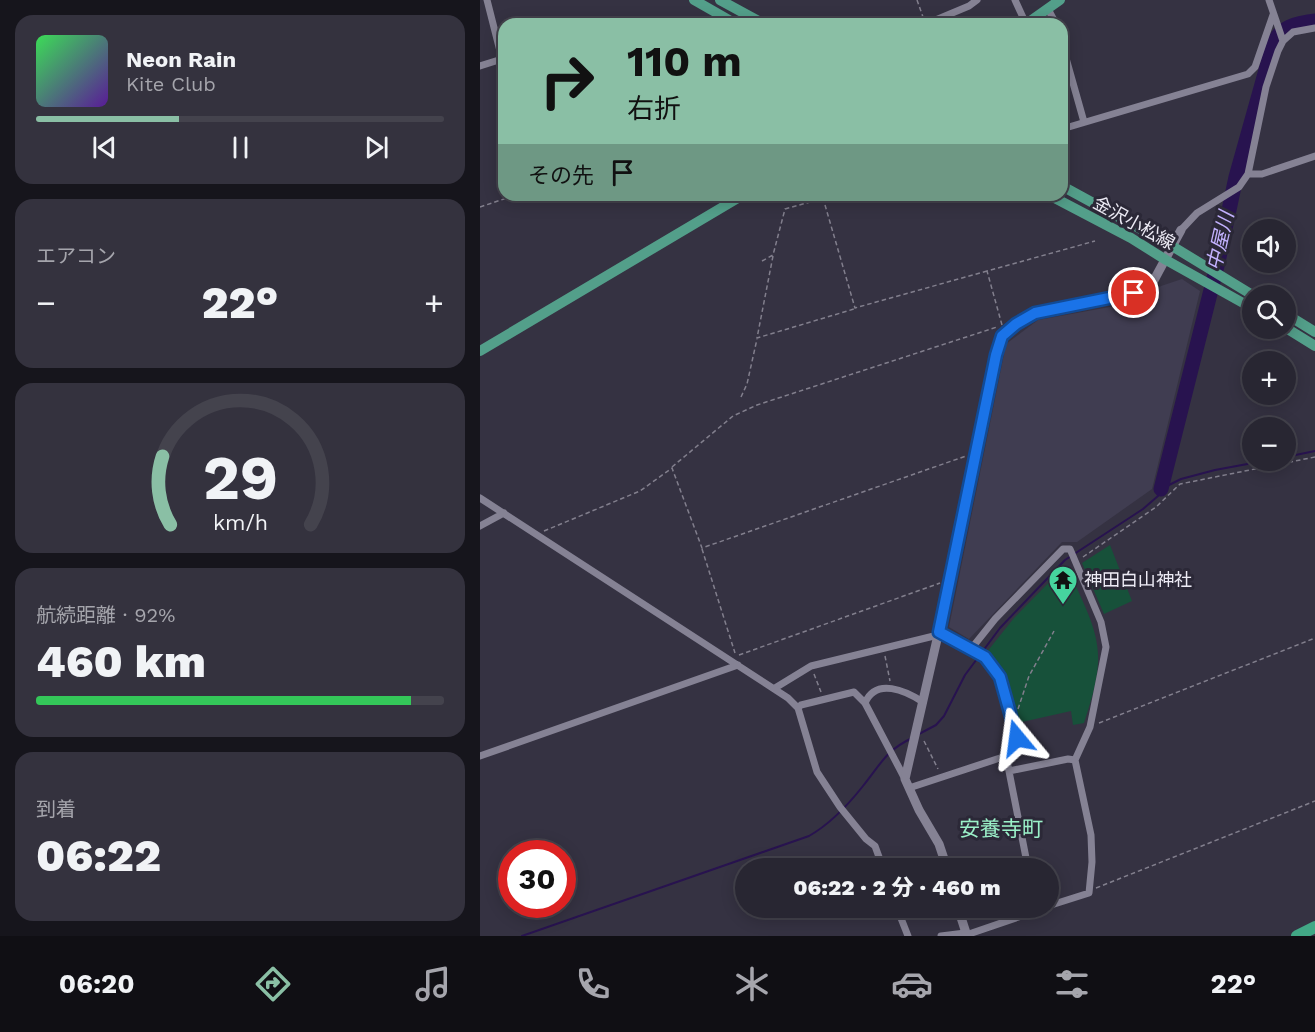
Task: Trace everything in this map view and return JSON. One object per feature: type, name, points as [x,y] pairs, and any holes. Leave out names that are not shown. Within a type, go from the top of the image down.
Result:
[{"type":"highway","points":[[1299,936],[1315,929]]},
{"type":"main road","points":[[694,0],[726,18]]},
{"type":"main road","points":[[720,0],[753,18]]},
{"type":"main road","points":[[1035,18],[1060,0]]},
{"type":"main road","name":"金沢小松線","points":[[1068,189],[1173,246],[1242,289]]},
{"type":"main road","points":[[480,351],[732,201]]},
{"type":"main road","name":"金沢小松線","points":[[1060,201],[1131,238],[1242,302]]},
{"type":"main road","points":[[1296,319],[1314,328]]},
{"type":"main road","points":[[1296,334],[1315,346]]},
{"type":"street","points":[[487,0],[498,46]]},
{"type":"street","points":[[940,18],[969,6],[977,0]]},
{"type":"street","points":[[1015,0],[1023,18]]},
{"type":"street","points":[[907,783],[914,737],[939,634],[975,453],[1002,336],[1016,324],[1035,313],[1134,293],[1153,282],[1181,230],[1197,213],[1239,187],[1248,174],[1266,87],[1281,35],[1269,0]]},
{"type":"street","points":[[1048,9],[1053,18]]},
{"type":"street","points":[[1068,127],[1248,74],[1255,66],[1274,15]]},
{"type":"street","points":[[1281,35],[1315,28]]},
{"type":"street","points":[[480,66],[498,60]]},
{"type":"street","points":[[1068,66],[1084,123]]},
{"type":"street","points":[[1248,174],[1262,174],[1315,156]]},
{"type":"street","points":[[480,498],[775,688],[798,708],[817,772],[842,810],[866,839],[875,846],[879,858]]},
{"type":"street","points":[[480,526],[504,513]]},
{"type":"street","points":[[974,650],[996,619],[1063,549],[1070,549],[1101,622],[1106,647],[1090,727],[1075,760],[1091,835],[1090,890],[1089,893],[1059,903]]},
{"type":"street","points":[[775,688],[811,666],[939,634],[985,657],[1000,677],[1017,738],[1014,751],[1006,756],[942,778],[907,783]]},
{"type":"street","points":[[480,756],[738,665]]},
{"type":"street","points":[[865,703],[874,693],[883,688],[908,692],[922,702]]},
{"type":"street","points":[[798,708],[801,705],[854,693],[865,703],[919,810],[936,837],[943,858]]},
{"type":"street","points":[[1006,756],[1026,858]]},
{"type":"street","points":[[1009,771],[1068,759],[1075,760]]},
{"type":"street","points":[[901,918],[908,936]]},
{"type":"street","points":[[961,918],[966,935]]},
{"type":"street","points":[[941,936],[966,935],[1014,918]]},
{"type":"path","points":[[917,0],[924,18]]},
{"type":"path","points":[[480,207],[498,201]]},
{"type":"path","points":[[741,397],[747,384],[773,255],[785,209],[808,201]]},
{"type":"path","points":[[823,201],[855,308]]},
{"type":"path","points":[[757,338],[855,308],[1095,241]]},
{"type":"path","points":[[762,261],[773,255]]},
{"type":"path","points":[[987,271],[1002,326]]},
{"type":"path","points":[[535,534],[640,491],[672,468],[733,416],[757,405],[1002,326],[1016,324]]},
{"type":"path","points":[[702,548],[975,453]]},
{"type":"path","points":[[1076,562],[1156,507],[1180,484],[1315,457]]},
{"type":"path","points":[[672,468],[702,548],[736,656],[950,580]]},
{"type":"path","points":[[1013,724],[1029,676],[1054,631]]},
{"type":"path","points":[[1090,727],[1315,638]]},
{"type":"path","points":[[883,649],[892,688]]},
{"type":"path","points":[[811,666],[824,699]]},
{"type":"path","points":[[914,737],[923,739],[942,778]]},
{"type":"path","points":[[1090,890],[1315,801]]},
{"type":"shaded area","points":[[1182,279],[1200,291],[1152,489],[1077,542],[1062,542],[969,639],[949,627],[1006,344],[1038,320],[1143,301],[1161,286]]},
{"type":"green space","points":[[1110,545],[1132,601],[1104,614],[1082,563]]},
{"type":"green space","points":[[1060,571],[1070,573],[1085,605],[1096,639],[1098,663],[1093,693],[1084,723],[1073,725],[1071,711],[1022,722],[1015,713],[1002,672],[986,653],[1014,618]]},
{"type":"waterway","name":"中屋川","points":[[1161,489],[1218,262],[1236,177],[1273,45],[1284,30],[1315,21]]},
{"type":"waterway","points":[[1296,455],[1315,451]]},
{"type":"waterway","points":[[919,734],[936,725],[944,716],[965,675],[1000,628],[1065,560],[1143,509],[1158,496],[1161,489],[1181,479],[1242,465]]},
{"type":"waterway","points":[[522,936],[809,836],[845,807],[889,753],[912,738]]},
{"type":"place","name":"神田白山神社","points":[[1063,606]]},
{"type":"district","name":"安養寺町","points":[[1001,829]]},
{"type":"route","points":[[1017,738],[1000,677],[985,657],[939,632],[996,355],[1002,336],[1016,324],[1035,313],[1134,293]]}]
